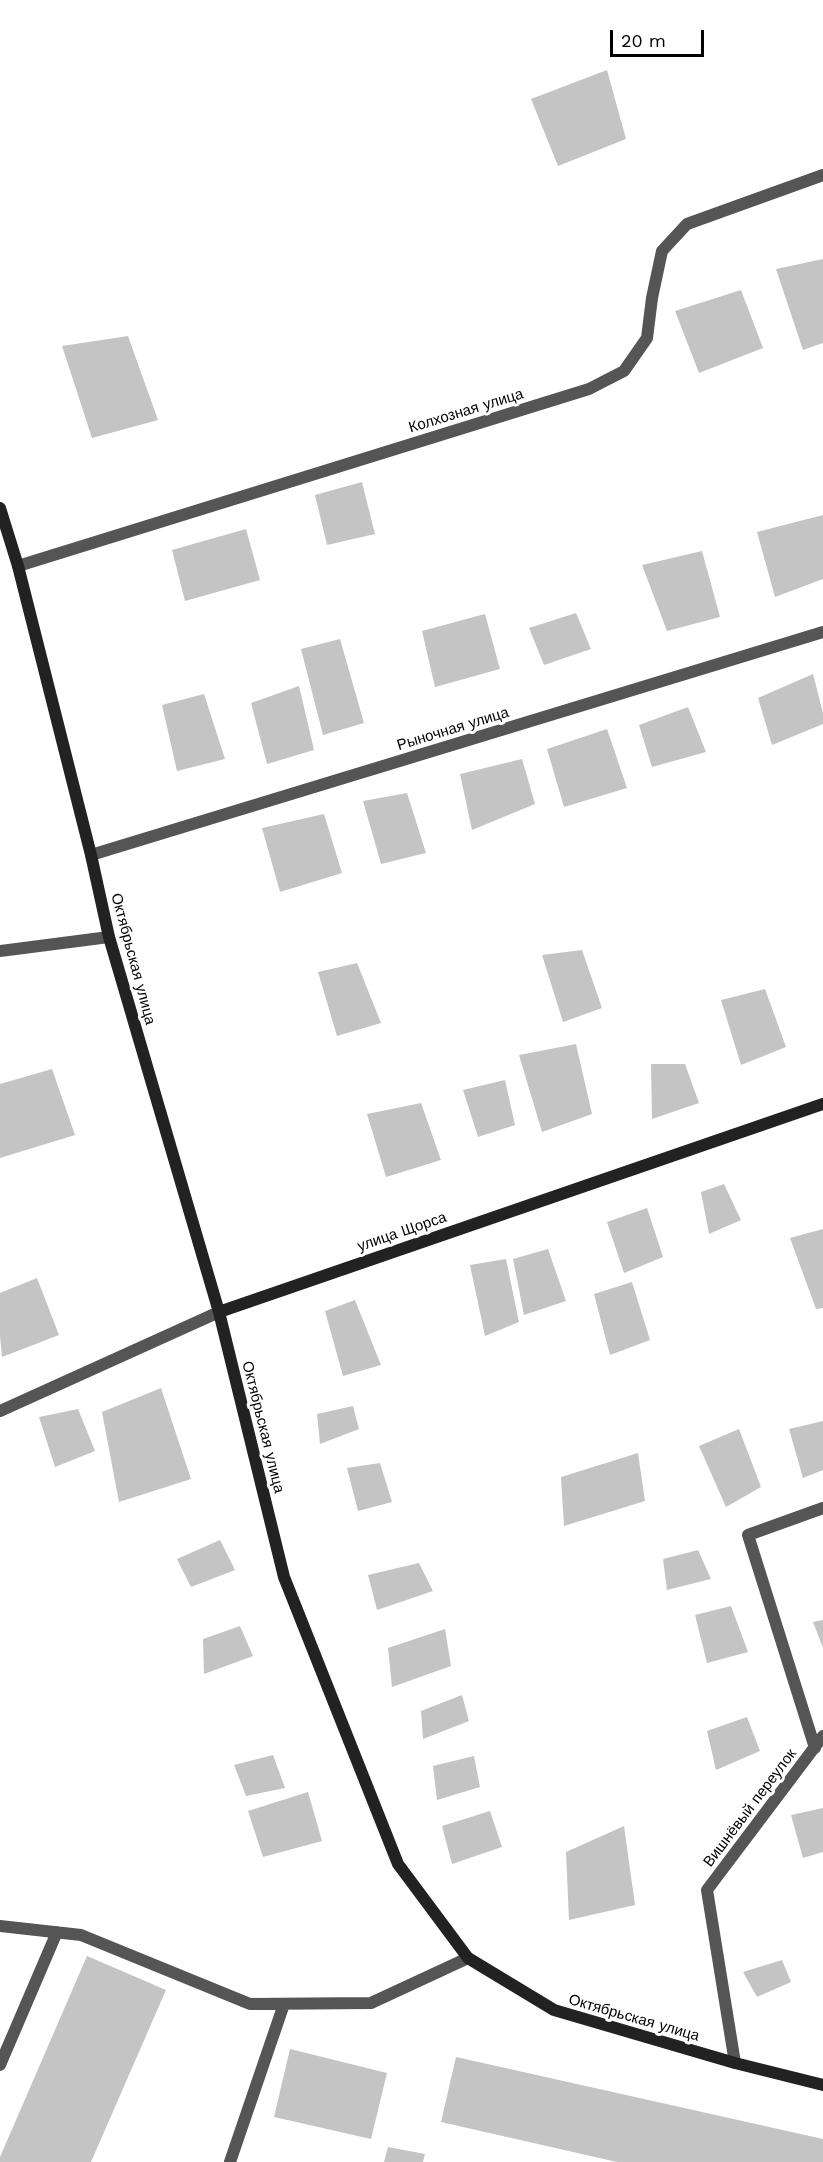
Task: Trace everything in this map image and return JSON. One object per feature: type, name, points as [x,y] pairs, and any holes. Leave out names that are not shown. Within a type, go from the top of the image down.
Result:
[{"type":"street","name":"Колхозная улица","points":[[18,567],[590,389],[624,371],[647,338],[652,298],[662,251],[687,224],[823,175]]},
{"type":"street","name":"Октябрьская улица","points":[[0,508],[18,567],[91,855],[109,937],[219,1312],[284,1577],[398,1864],[468,1958],[554,2010],[735,2063],[823,2085]]},
{"type":"street","name":"Рыночная улица","points":[[91,855],[823,632]]},
{"type":"street","points":[[0,951],[109,937]]},
{"type":"street","name":"улица Щорса","points":[[0,1411],[219,1312],[823,1104]]},
{"type":"street","name":"Вишнёвый переулок","points":[[815,1748],[748,1535],[823,1508]]},
{"type":"street","name":"Вишнёвый переулок","points":[[735,2063],[707,1890],[823,1736]]},
{"type":"street","points":[[0,1926],[81,1935],[250,2004],[371,2003],[468,1958]]},
{"type":"street","points":[[0,2065],[57,1932]]},
{"type":"street","points":[[230,2162],[284,2004]]},
{"type":"building","points":[[607,70],[626,139],[558,166],[531,99]]},
{"type":"building","points":[[823,259],[823,343],[803,350],[776,269]]},
{"type":"building","points":[[741,290],[763,348],[699,373],[675,311]]},
{"type":"building","points":[[128,336],[158,420],[92,438],[62,346]]},
{"type":"building","points":[[362,482],[375,534],[327,545],[315,495]]},
{"type":"building","points":[[823,515],[823,579],[775,597],[757,532]]},
{"type":"building","points":[[246,529],[260,580],[185,601],[172,550]]},
{"type":"building","points":[[702,551],[720,617],[667,631],[642,565]]},
{"type":"building","points":[[576,613],[591,649],[544,665],[529,628]]},
{"type":"building","points":[[485,614],[500,669],[435,687],[422,631]]},
{"type":"building","points":[[340,639],[364,723],[323,735],[301,649]]},
{"type":"building","points":[[813,674],[823,713],[823,724],[772,745],[758,698]]},
{"type":"building","points":[[299,686],[314,750],[267,764],[251,703]]},
{"type":"building","points":[[204,694],[225,759],[177,771],[162,705]]},
{"type":"building","points":[[688,707],[706,752],[652,767],[639,725]]},
{"type":"building","points":[[607,729],[627,788],[564,807],[547,749]]},
{"type":"building","points":[[522,759],[535,804],[472,830],[460,774]]},
{"type":"building","points":[[407,793],[426,853],[381,864],[363,801]]},
{"type":"building","points":[[324,814],[342,873],[280,892],[262,828]]},
{"type":"building","points":[[582,950],[602,1008],[563,1022],[542,955]]},
{"type":"building","points":[[357,963],[381,1023],[337,1036],[318,972]]},
{"type":"building","points":[[765,989],[786,1047],[741,1065],[721,1000]]},
{"type":"building","points":[[576,1044],[592,1114],[542,1132],[519,1055]]},
{"type":"building","points":[[651,1064],[685,1064],[699,1103],[652,1119]]},
{"type":"building","points":[[52,1069],[75,1135],[0,1158],[0,1084]]},
{"type":"building","points":[[505,1080],[515,1125],[478,1137],[463,1090]]},
{"type":"building","points":[[421,1103],[441,1160],[386,1177],[367,1114]]},
{"type":"building","points":[[724,1184],[741,1220],[709,1234],[701,1192]]},
{"type":"building","points":[[647,1208],[663,1257],[624,1273],[607,1222]]},
{"type":"building","points":[[823,1229],[823,1308],[816,1309],[790,1238]]},
{"type":"building","points":[[548,1249],[566,1301],[524,1315],[513,1259]]},
{"type":"building","points":[[506,1259],[519,1322],[485,1336],[470,1265]]},
{"type":"building","points":[[37,1278],[59,1335],[2,1357],[0,1293]]},
{"type":"building","points":[[632,1282],[650,1340],[610,1355],[594,1294]]},
{"type":"building","points":[[355,1300],[381,1365],[343,1376],[325,1311]]},
{"type":"building","points":[[161,1388],[191,1479],[119,1502],[102,1412]]},
{"type":"building","points":[[353,1406],[359,1429],[320,1444],[317,1414]]},
{"type":"building","points":[[78,1409],[95,1451],[55,1467],[39,1417]]},
{"type":"building","points":[[823,1421],[823,1470],[803,1478],[789,1429]]},
{"type":"building","points":[[739,1429],[761,1487],[726,1507],[699,1446]]},
{"type":"building","points":[[638,1453],[645,1501],[564,1526],[561,1477]]},
{"type":"building","points":[[380,1463],[392,1502],[358,1511],[347,1468]]},
{"type":"building","points":[[220,1540],[235,1570],[191,1587],[177,1559]]},
{"type":"building","points":[[698,1550],[711,1579],[667,1590],[663,1559]]},
{"type":"building","points":[[419,1563],[433,1591],[377,1610],[368,1575]]},
{"type":"building","points":[[731,1606],[748,1652],[707,1663],[695,1615]]},
{"type":"building","points":[[823,1620],[823,1648],[813,1622]]},
{"type":"building","points":[[240,1626],[253,1656],[204,1674],[203,1639]]},
{"type":"building","points":[[445,1629],[451,1666],[392,1687],[388,1648]]},
{"type":"building","points":[[462,1695],[469,1721],[423,1739],[421,1711]]},
{"type":"building","points":[[747,1717],[760,1751],[716,1770],[707,1731]]},
{"type":"building","points":[[273,1755],[285,1788],[246,1796],[234,1765]]},
{"type":"building","points":[[474,1756],[480,1787],[437,1800],[433,1766]]},
{"type":"building","points":[[308,1792],[322,1841],[263,1857],[248,1811]]},
{"type":"building","points":[[823,1808],[823,1852],[803,1858],[791,1815]]},
{"type":"building","points":[[490,1811],[502,1847],[452,1864],[442,1826]]},
{"type":"building","points":[[624,1826],[635,1905],[569,1920],[566,1852]]},
{"type":"building","points":[[87,1956],[166,1990],[91,2162],[0,2162],[0,2157]]},
{"type":"building","points":[[782,1960],[791,1982],[757,1997],[743,1972]]},
{"type":"building","points":[[290,2049],[387,2073],[371,2139],[274,2117]]},
{"type":"building","points":[[456,2057],[823,2139],[823,2162],[617,2162],[441,2122]]},
{"type":"building","points":[[388,2147],[425,2154],[423,2162],[384,2162]]}]
